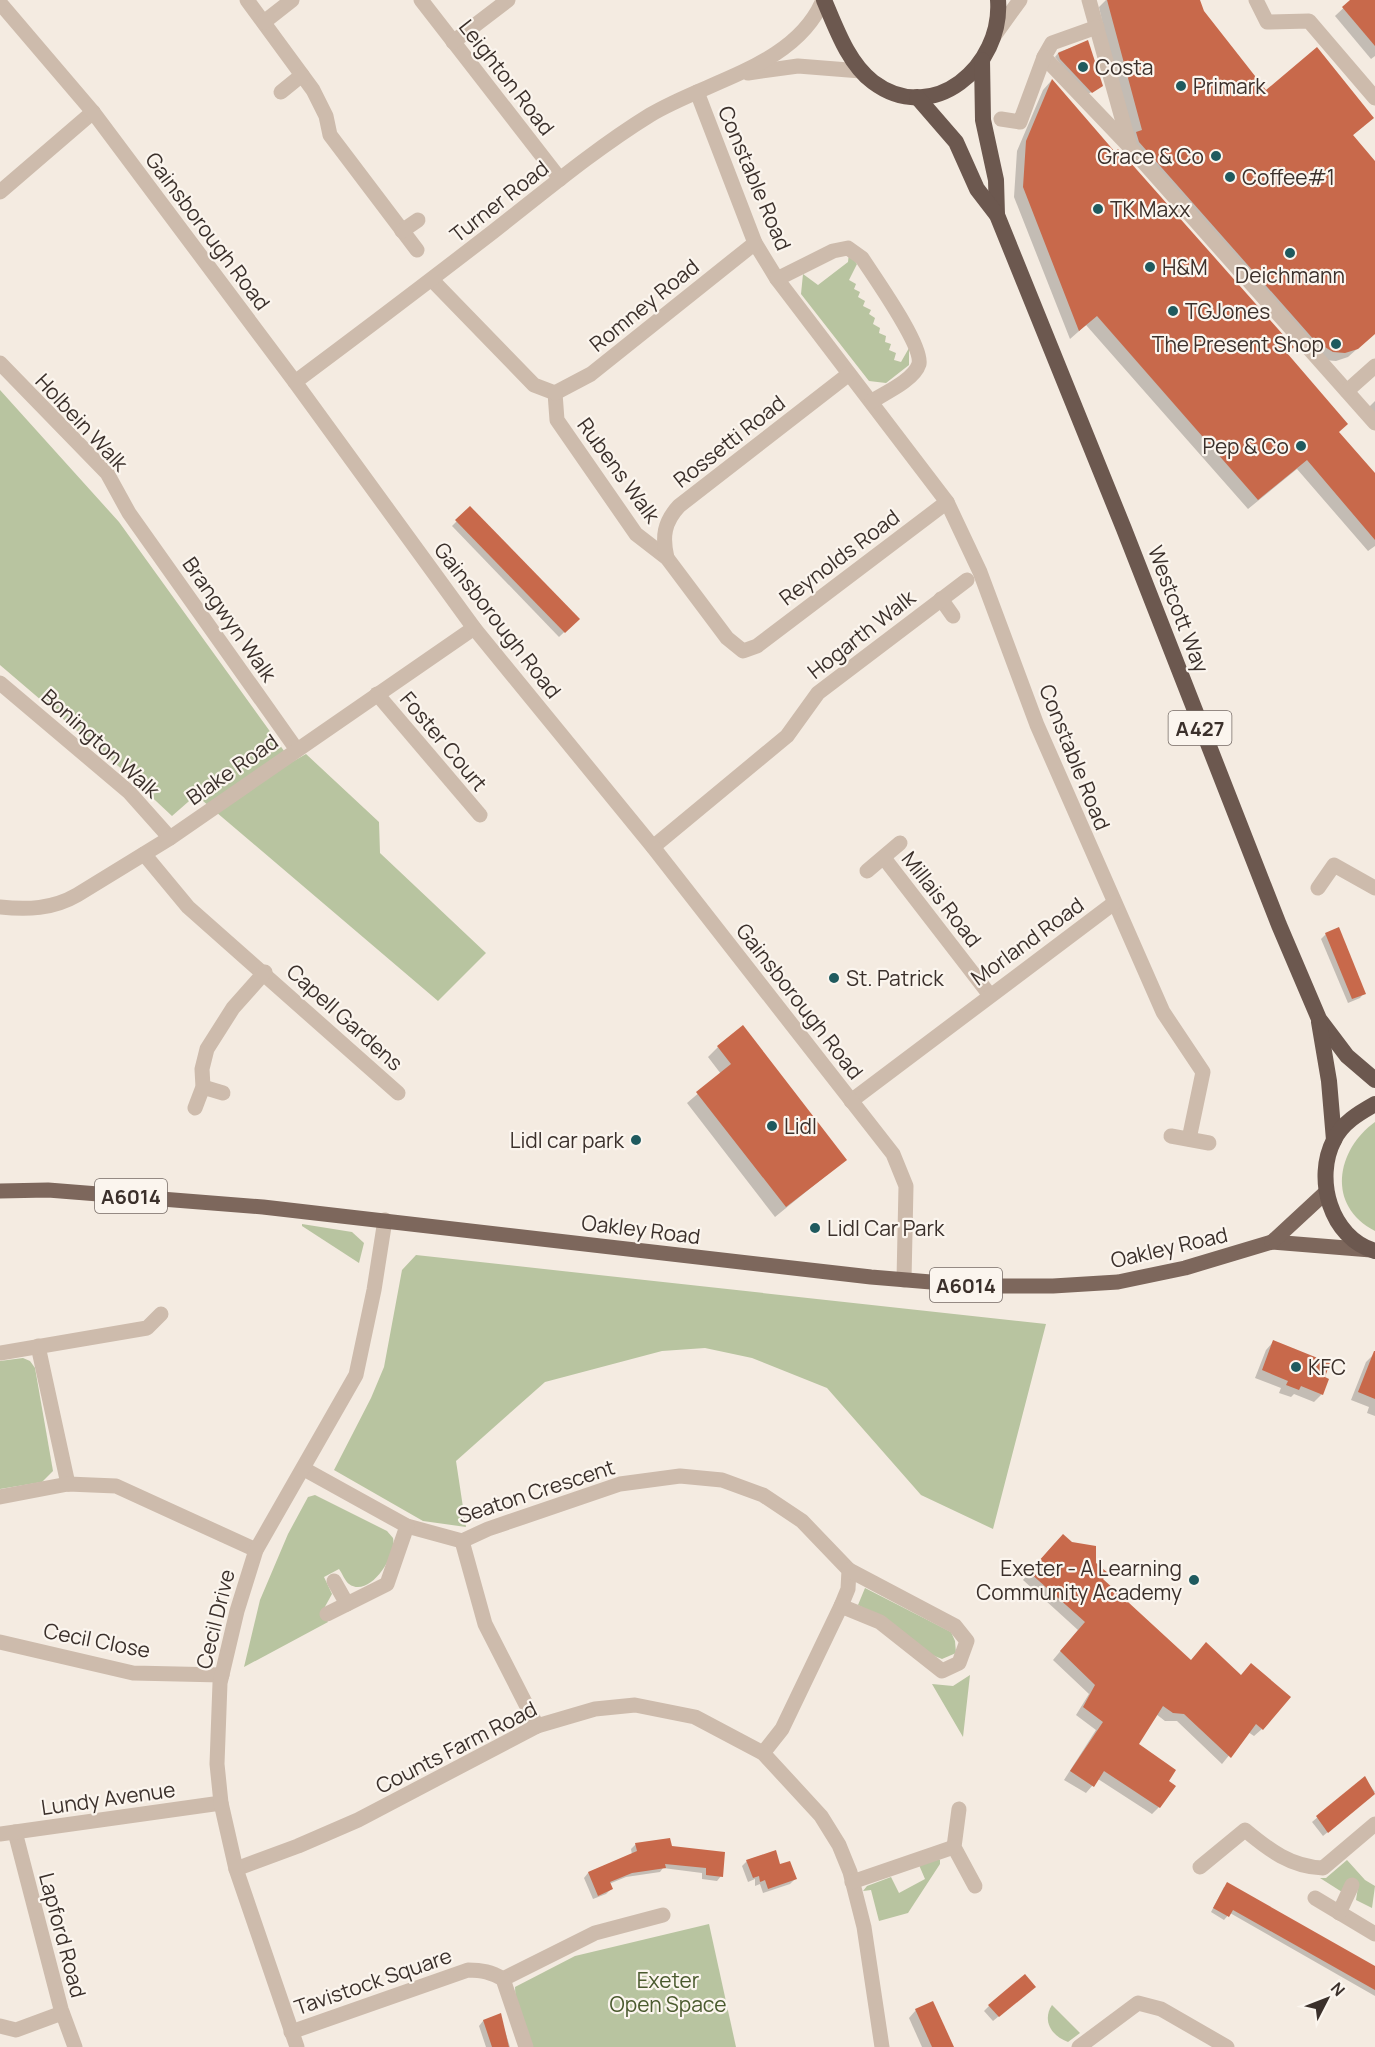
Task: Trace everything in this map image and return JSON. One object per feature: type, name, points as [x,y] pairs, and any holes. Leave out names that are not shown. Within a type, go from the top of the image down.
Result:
[{"type":"highway","points":[[824,0],[841,39],[861,71],[887,90],[917,97],[952,89],[965,81],[982,60],[994,36],[998,0]]},
{"type":"highway","name":"Westcott Way","points":[[982,60],[983,120],[996,180],[997,215]]},
{"type":"highway","name":"Westcott Way","points":[[917,97],[952,136],[977,189],[997,215],[1124,529],[1279,925],[1319,1019],[1329,1081],[1334,1140]]},
{"type":"highway","name":"Westcott Way","points":[[1319,1019],[1347,1056],[1375,1080]]},
{"type":"highway","points":[[1373,1250],[1348,1233],[1332,1211],[1325,1193],[1326,1166],[1334,1140],[1346,1124],[1375,1104]]},
{"type":"main road","name":"Oakley Road","points":[[0,1191],[48,1190],[126,1196],[385,1220],[904,1280],[1040,1287],[1118,1282],[1185,1268],[1272,1242]]},
{"type":"main road","name":"A6014","points":[[1272,1242],[1325,1193]]},
{"type":"main road","name":"A6014","points":[[1272,1242],[1373,1250]]},
{"type":"street","points":[[247,0],[302,75],[327,116],[330,135],[417,250]]},
{"type":"street","points":[[264,22],[292,0]]},
{"type":"street","name":"Leighton Road","points":[[422,0],[560,180]]},
{"type":"street","points":[[453,42],[508,0]]},
{"type":"street","name":"Turner Road","points":[[295,382],[432,280],[560,180],[651,115],[740,74],[803,33],[816,17],[824,0]]},
{"type":"street","points":[[994,36],[1020,0]]},
{"type":"street","points":[[1089,0],[1130,147]]},
{"type":"street","points":[[1256,0],[1267,22],[1309,21],[1375,98]]},
{"type":"street","name":"Gainsborough Road","points":[[0,3],[93,112],[295,382],[474,628],[652,847],[893,1154],[906,1186],[904,1280]]},
{"type":"street","points":[[1001,119],[1020,122],[1044,57],[1052,43],[1097,27]]},
{"type":"street","points":[[1044,57],[1130,147],[1375,423]]},
{"type":"street","name":"Turner Road","points":[[740,74],[798,66],[861,71]]},
{"type":"street","points":[[281,92],[302,75]]},
{"type":"street","name":"Constable Road","points":[[697,92],[755,243],[777,279],[947,502],[980,572],[1037,725],[1114,903],[1163,1012],[1203,1072],[1189,1139]]},
{"type":"street","points":[[0,192],[93,112]]},
{"type":"street","points":[[402,231],[418,219]]},
{"type":"street","name":"Romney Road","points":[[555,393],[591,374],[755,243]]},
{"type":"street","name":"Constable Road","points":[[777,279],[833,251],[848,249],[862,258],[917,345],[919,363],[912,374],[872,401]]},
{"type":"street","points":[[432,280],[534,385],[555,393]]},
{"type":"street","name":"Holbein Walk","points":[[0,363],[107,473],[129,513]]},
{"type":"street","points":[[1347,391],[1375,366]]},
{"type":"street","name":"Rossetti Road","points":[[667,558],[663,541],[668,518],[679,506],[849,374]]},
{"type":"street","name":"Rubens Walk","points":[[555,393],[557,420],[636,534],[667,558],[727,638],[743,651],[757,646]]},
{"type":"street","name":"Reynolds Road","points":[[757,646],[947,502]]},
{"type":"street","name":"Brangwyn Walk","points":[[129,513],[297,750]]},
{"type":"street","name":"Hogarth Walk","points":[[652,847],[787,736],[818,693],[967,580]]},
{"type":"street","points":[[941,599],[953,616]]},
{"type":"street","name":"Blake Road","points":[[0,907],[26,909],[62,904],[170,838],[474,628]]},
{"type":"street","name":"Bonington Walk","points":[[0,683],[129,792],[170,838]]},
{"type":"street","name":"Foster Court","points":[[377,694],[480,815]]},
{"type":"street","points":[[867,871],[900,843]]},
{"type":"street","name":"Capell Gardens","points":[[144,854],[188,907],[265,972],[398,1093]]},
{"type":"street","name":"Millais Road","points":[[884,858],[989,994]]},
{"type":"street","points":[[1318,888],[1334,865],[1375,888]]},
{"type":"street","name":"Morland Road","points":[[851,1101],[989,994],[1114,903]]},
{"type":"street","name":"Capell Gardens","points":[[195,1108],[202,1087],[202,1069],[207,1049],[233,1008],[265,972]]},
{"type":"street","points":[[202,1087],[223,1093]]},
{"type":"street","points":[[1171,1136],[1209,1143]]},
{"type":"street","name":"Cecil Drive","points":[[297,2047],[236,1869],[221,1803],[217,1764],[222,1675],[237,1611],[256,1550],[356,1375],[374,1290],[385,1220]]},
{"type":"street","points":[[0,1353],[147,1328],[161,1314]]},
{"type":"street","points":[[38,1346],[68,1484]]},
{"type":"street","name":"Seaton Crescent","points":[[303,1469],[407,1526],[462,1541],[488,1529],[620,1484],[680,1476],[722,1480],[763,1495],[801,1521],[849,1570],[955,1626],[967,1641],[959,1663],[942,1671],[880,1622],[841,1606]]},
{"type":"street","points":[[0,1497],[68,1484],[116,1486],[256,1550]]},
{"type":"street","points":[[327,1614],[387,1584],[407,1526]]},
{"type":"street","points":[[462,1541],[485,1624],[537,1726]]},
{"type":"street","points":[[763,1753],[782,1729],[841,1606],[848,1589],[849,1570]]},
{"type":"street","points":[[334,1581],[347,1604]]},
{"type":"street","name":"Cecil Close","points":[[0,1642],[133,1673],[222,1675]]},
{"type":"street","name":"Counts Farm Road","points":[[236,1869],[358,1820],[537,1726],[595,1709],[635,1705],[695,1717],[763,1753],[821,1816],[839,1845],[850,1872],[864,1928],[882,2047]]},
{"type":"street","name":"Lundy Avenue","points":[[8,1833],[221,1803]]},
{"type":"street","points":[[959,1809],[954,1847],[975,1886]]},
{"type":"street","points":[[1200,1867],[1245,1830],[1288,1861],[1304,1867],[1323,1868],[1375,1824]]},
{"type":"street","name":"Lapford Road","points":[[8,1833],[62,2013],[75,2047]]},
{"type":"street","points":[[852,1882],[954,1847]]},
{"type":"street","points":[[1339,1913],[1352,1885]]},
{"type":"street","points":[[1315,1898],[1375,1934]]},
{"type":"street","points":[[526,2047],[503,1979],[595,1933],[663,1915]]},
{"type":"street","name":"Tavistock Square","points":[[291,2032],[468,1970],[490,1972],[503,1979]]},
{"type":"street","points":[[1079,2047],[1138,2003],[1161,2008],[1227,2047]]},
{"type":"street","points":[[0,2026],[15,2030],[62,2013]]},
{"type":"green space","points":[[849,253],[857,264],[849,280],[856,284],[854,289],[860,292],[858,297],[865,301],[863,306],[871,310],[869,314],[875,318],[873,324],[880,328],[879,333],[886,336],[885,342],[891,344],[889,350],[896,353],[894,360],[901,362],[909,348],[909,365],[886,383],[869,381],[801,294],[803,274],[818,285],[848,262]]},
{"type":"green space","points":[[0,390],[119,522],[292,762],[306,754],[379,822],[380,853],[486,953],[438,1001],[196,795],[172,816],[124,771],[0,665]]},
{"type":"green space","points":[[1375,1122],[1375,1231],[1359,1220],[1349,1207],[1343,1193],[1342,1178],[1345,1162],[1352,1147]]},
{"type":"green space","points":[[302,1224],[352,1232],[364,1243],[359,1263],[302,1226]]},
{"type":"green space","points":[[416,1255],[1046,1324],[993,1529],[921,1495],[827,1388],[752,1358],[705,1348],[662,1351],[545,1382],[456,1461],[466,1527],[423,1521],[334,1470],[371,1398],[384,1367],[402,1270]]},
{"type":"green space","points":[[23,1358],[30,1361],[35,1368],[53,1471],[42,1482],[0,1489],[0,1361]]},
{"type":"green space","points":[[315,1495],[387,1531],[393,1538],[391,1555],[380,1573],[365,1586],[357,1587],[349,1584],[339,1569],[324,1577],[332,1594],[322,1612],[328,1622],[244,1667],[260,1600],[288,1534],[308,1497]]},
{"type":"green space","points":[[865,1588],[951,1632],[955,1641],[956,1653],[942,1659],[931,1654],[858,1605]]},
{"type":"green space","points":[[970,1675],[963,1737],[932,1684],[953,1686]]},
{"type":"green space","points":[[934,1859],[940,1860],[940,1864],[908,1913],[879,1921],[871,1890],[863,1891],[867,1886],[891,1877],[899,1893],[925,1879],[919,1865]]},
{"type":"green space","points":[[1347,1860],[1365,1880],[1375,1886],[1372,1908],[1356,1900],[1358,1887],[1342,1892],[1320,1878],[1326,1878]]},
{"type":"green space","name":"Exeter Open Space","points":[[709,1924],[736,2047],[530,2047],[516,2007],[515,1987],[575,1956]]},
{"type":"green space","points":[[1052,2005],[1080,2033],[1068,2042],[1057,2036],[1050,2027],[1048,2016]]},
{"type":"building","points":[[1107,0],[1200,0],[1204,11],[1266,90],[1317,47],[1374,118],[1353,135],[1375,161],[1375,334],[1358,349],[1345,353],[1333,352],[1315,341],[1139,142],[1136,132],[1142,130]]},
{"type":"building","points":[[1350,0],[1375,0],[1375,46],[1342,7]]},
{"type":"building","name":"Costa","points":[[1088,40],[1103,86],[1092,93],[1060,59],[1058,53]]},
{"type":"building","points":[[1052,79],[1115,152],[1118,149],[1122,153],[1294,347],[1287,353],[1348,424],[1339,432],[1375,473],[1375,540],[1307,460],[1258,500],[1097,316],[1079,331],[1023,187],[1026,141]]},
{"type":"building","points":[[470,506],[580,619],[565,633],[455,520]]},
{"type":"building","points":[[1339,927],[1366,994],[1352,999],[1325,933]]},
{"type":"building","name":"Lidl","points":[[743,1025],[847,1160],[786,1207],[696,1092],[731,1064],[717,1046]]},
{"type":"building","name":"KFC","points":[[1273,1340],[1330,1363],[1325,1377],[1329,1379],[1323,1395],[1301,1386],[1299,1390],[1286,1385],[1288,1381],[1262,1370]]},
{"type":"building","points":[[1375,1351],[1375,1399],[1358,1392]]},
{"type":"building","points":[[1063,1534],[1072,1542],[1096,1546],[1096,1563],[1108,1573],[1103,1579],[1191,1660],[1206,1642],[1241,1675],[1251,1663],[1291,1697],[1263,1730],[1256,1724],[1231,1758],[1184,1714],[1173,1713],[1163,1706],[1139,1744],[1176,1770],[1169,1781],[1176,1786],[1160,1808],[1104,1771],[1094,1787],[1070,1771],[1103,1722],[1083,1707],[1095,1685],[1060,1651],[1085,1622],[1029,1572]]},
{"type":"building","points":[[1365,1776],[1375,1794],[1328,1833],[1316,1816]]},
{"type":"building","points":[[670,1838],[672,1846],[725,1852],[723,1877],[706,1875],[706,1868],[665,1864],[666,1868],[632,1873],[610,1882],[613,1889],[598,1896],[588,1872],[637,1851],[635,1843]]},
{"type":"building","points":[[776,1850],[780,1864],[790,1861],[797,1879],[768,1889],[765,1880],[760,1882],[759,1876],[753,1878],[746,1860]]},
{"type":"building","points":[[1227,1882],[1375,1966],[1375,1990],[1233,1910],[1229,1917],[1213,1908]]},
{"type":"building","points":[[1025,1974],[1036,1987],[999,2017],[988,2005]]},
{"type":"building","points":[[933,2001],[954,2047],[932,2047],[915,2009]]},
{"type":"building","points":[[501,2013],[509,2047],[492,2047],[483,2020]]},
{"type":"place","name":"Costa","points":[[1083,67]]},
{"type":"place","name":"Primark","points":[[1181,86]]},
{"type":"place","name":"Grace & Co","points":[[1216,156]]},
{"type":"place","name":"Coffee#1","points":[[1230,177]]},
{"type":"place","name":"TK Maxx","points":[[1098,209]]},
{"type":"place","name":"Deichmann","points":[[1290,253]]},
{"type":"place","name":"H&M","points":[[1150,267]]},
{"type":"place","name":"TGJones","points":[[1173,311]]},
{"type":"place","name":"The Present Shop","points":[[1336,344]]},
{"type":"place","name":"Pep & Co","points":[[1301,446]]},
{"type":"place","name":"St. Patrick","points":[[834,978]]},
{"type":"place","name":"Lidl","points":[[772,1126]]},
{"type":"place","name":"Lidl car park","points":[[636,1140]]},
{"type":"place","name":"Lidl Car Park","points":[[815,1228]]},
{"type":"place","name":"KFC","points":[[1296,1367]]},
{"type":"place","name":"Exeter - A Learning Community Academy","points":[[1194,1580]]}]
